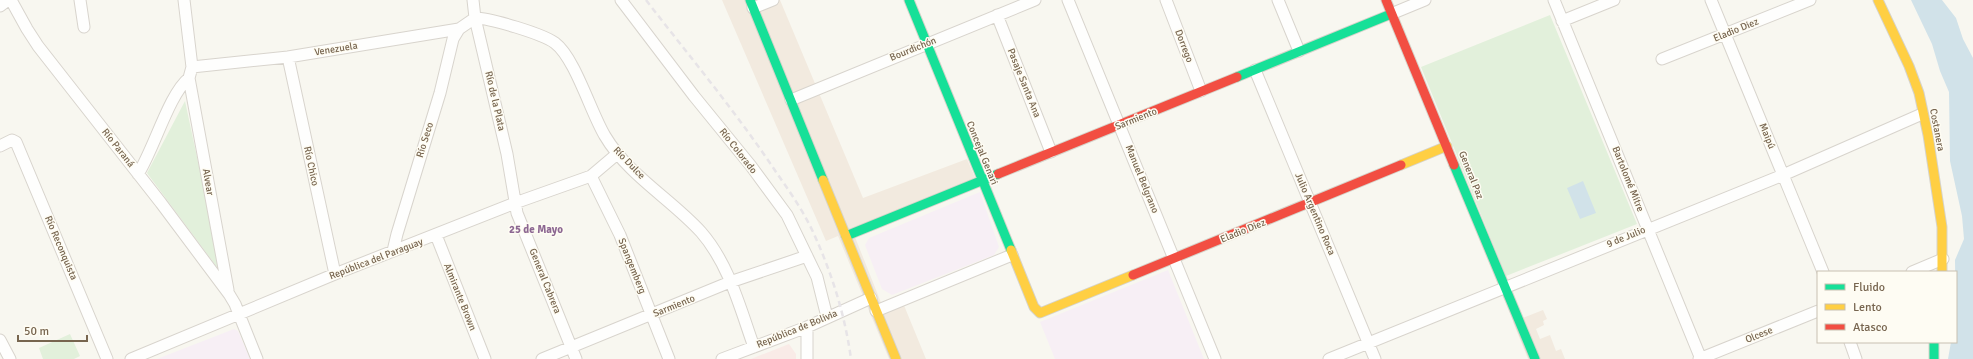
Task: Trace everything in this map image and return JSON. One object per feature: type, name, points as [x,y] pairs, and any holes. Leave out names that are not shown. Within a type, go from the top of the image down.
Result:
[{"type":"street","points":[[0,6],[9,0]]},
{"type":"street","name":"Río Paraná","points":[[9,0],[38,46],[229,294]]},
{"type":"street","points":[[80,0],[84,27]]},
{"type":"street","name":"Alvear","points":[[184,0],[191,72],[229,294],[257,359]]},
{"type":"street","name":"Río de la Plata","points":[[473,0],[475,18],[507,154],[515,203]]},
{"type":"street","name":"Río Colorado","points":[[621,0],[694,96],[751,166],[787,215],[817,277],[827,317]]},
{"type":"street","points":[[773,0],[752,4],[896,359]]},
{"type":"street","name":"Concejal Genari","points":[[910,0],[1012,255],[1034,307],[1038,312]]},
{"type":"street","name":"Bourdichón","points":[[790,100],[1035,0]]},
{"type":"street","name":"Manuel Belgrano","points":[[1068,0],[1215,359]]},
{"type":"street","name":"Dorrego","points":[[1166,0],[1202,91]]},
{"type":"street","points":[[1278,0],[1300,51]]},
{"type":"street","name":"General Paz","points":[[1386,0],[1535,359]]},
{"type":"street","name":"Sarmiento","points":[[846,236],[1425,0]]},
{"type":"street","name":"Bartolomé Mitre","points":[[1554,0],[1700,359]]},
{"type":"street","points":[[1562,21],[1614,0]]},
{"type":"street","name":"Maipú","points":[[1711,0],[1823,271]]},
{"type":"street","name":"Eladio Diez","points":[[1662,59],[1810,0]]},
{"type":"street","name":"Costanera","points":[[1878,0],[1915,82],[1931,154],[1942,228],[1942,271]]},
{"type":"street","name":"Pasaje Santa Ana","points":[[997,15],[1051,152]]},
{"type":"street","name":"Venezuela","points":[[191,72],[459,29],[475,18]]},
{"type":"street","name":"Río Dulce","points":[[475,18],[489,19],[548,39],[555,43],[563,51],[605,136],[617,154],[700,232],[717,254],[730,282],[754,347]]},
{"type":"street","name":"Río Seco","points":[[393,251],[396,234],[440,93],[453,39],[459,29]]},
{"type":"street","name":"Río Chico","points":[[288,57],[334,274]]},
{"type":"street","name":"Julio Argentino Roca","points":[[1255,70],[1375,359]]},
{"type":"street","points":[[138,174],[146,161],[179,89],[191,72]]},
{"type":"street","name":"9 de Julio","points":[[1329,359],[1648,228],[1783,175],[1922,114]]},
{"type":"street","name":"Río Reconquista","points":[[0,146],[12,140],[16,142],[107,359]]},
{"type":"street","name":"Eladio Diez","points":[[1038,312],[1043,312],[1310,204],[1447,146]]},
{"type":"street","name":"República del Paraguay","points":[[131,359],[334,274],[515,203],[590,176],[617,154]]},
{"type":"street","name":"Spangemberg","points":[[590,176],[620,235],[669,359]]},
{"type":"street","name":"General Cabrera","points":[[515,203],[517,213],[576,359]]},
{"type":"street","name":"Almirante Brown","points":[[436,235],[485,359]]},
{"type":"street","points":[[876,311],[1012,255]]},
{"type":"street","name":"Sarmiento","points":[[542,359],[730,282],[807,256]]},
{"type":"street","points":[[1914,271],[1943,259]]},
{"type":"street","name":"República de Bolivia","points":[[722,359],[807,327],[871,298]]},
{"type":"street","name":"Olcese","points":[[1700,359],[1817,311]]},
{"type":"street","points":[[807,327],[807,359]]},
{"type":"street","points":[[0,340],[10,359]]},
{"type":"street","points":[[1850,343],[1856,359]]},
{"type":"street","points":[[1934,343],[1934,359]]},
{"type":"shaded area","points":[[722,0],[780,0],[863,198],[967,159],[979,187],[855,237],[882,305],[901,298],[926,359],[889,359],[838,236],[826,241]]},
{"type":"shaded area","points":[[1911,0],[1942,0],[1956,18],[1963,39],[1973,58],[1973,359],[1948,359],[1951,343],[1957,343],[1957,271],[1955,271],[1955,260],[1964,239],[1962,216],[1950,161],[1949,92],[1940,71],[1932,44]]},
{"type":"shaded area","points":[[1583,181],[1596,213],[1580,219],[1567,188]]},
{"type":"shaded area","points":[[980,192],[999,247],[994,255],[892,295],[882,289],[865,245],[869,238]]},
{"type":"shaded area","points":[[1168,270],[1204,359],[1055,359],[1040,322]]},
{"type":"shaded area","points":[[1543,310],[1547,319],[1543,321],[1544,325],[1536,329],[1540,339],[1550,335],[1556,351],[1561,349],[1565,359],[1528,359],[1513,322]]},
{"type":"shaded area","points":[[234,329],[238,331],[250,359],[157,359]]},
{"type":"shaded area","points":[[789,344],[796,354],[796,359],[751,359]]},
{"type":"green space","points":[[1550,15],[1637,224],[1506,276],[1421,67]]},
{"type":"green space","points":[[185,101],[222,274],[147,173]]},
{"type":"green space","points":[[70,334],[80,356],[74,359],[43,359],[39,348]]},
{"type":"railway","points":[[646,0],[745,128],[806,218],[821,249],[837,295],[851,359]]},
{"type":"traffic: fast","points":[[750,0],[823,180]]},
{"type":"traffic: fast","points":[[909,0],[1011,250]]},
{"type":"traffic: fast","points":[[1237,77],[1391,14]]},
{"type":"traffic: fast","points":[[1454,165],[1535,359]]},
{"type":"traffic: fast","points":[[846,236],[998,174]]},
{"type":"traffic: fast","points":[[1934,343],[1934,359]]},
{"type":"traffic: slow","points":[[1878,0],[1909,66],[1919,93],[1928,135],[1942,227],[1942,271]]},
{"type":"traffic: slow","points":[[1401,165],[1447,146]]},
{"type":"traffic: slow","points":[[823,180],[896,359]]},
{"type":"traffic: slow","points":[[1011,250],[1034,307],[1040,313],[1133,275]]},
{"type":"traffic: jam","points":[[1386,0],[1454,165]]},
{"type":"traffic: jam","points":[[998,174],[1237,77]]},
{"type":"traffic: jam","points":[[1133,275],[1401,165]]},
{"type":"district","name":"25 de Mayo","points":[[536,229]]}]
